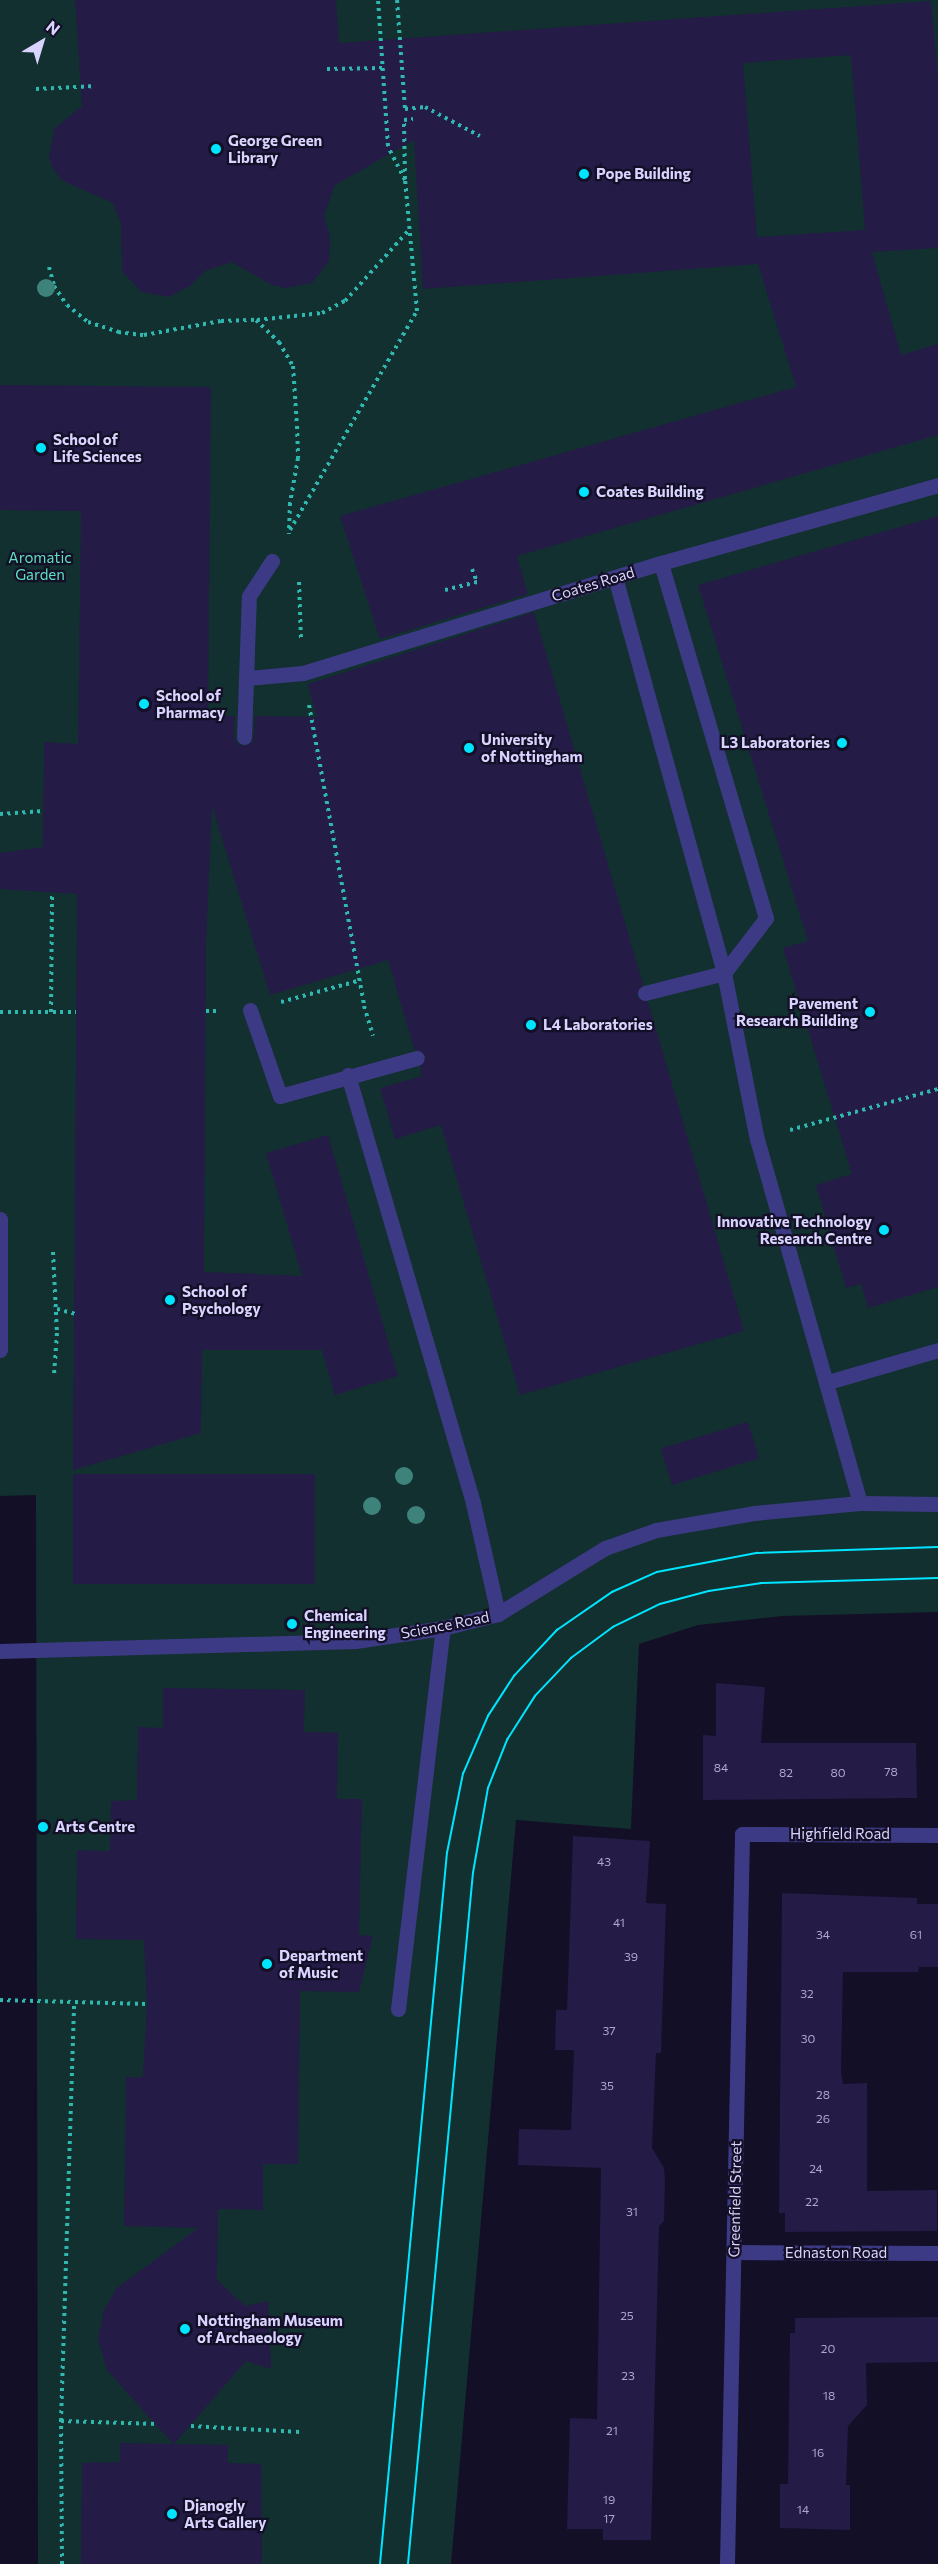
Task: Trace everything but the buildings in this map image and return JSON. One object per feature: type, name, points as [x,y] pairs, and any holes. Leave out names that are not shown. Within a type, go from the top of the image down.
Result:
[{"type":"street","name":"Coates Road","points":[[248,678],[303,673],[661,563],[938,485]]},
{"type":"street","points":[[244,737],[248,678],[249,596],[272,561]]},
{"type":"street","points":[[645,993],[724,973],[766,918],[661,563]]},
{"type":"street","points":[[615,577],[724,973],[757,1139],[828,1382],[860,1503]]},
{"type":"street","points":[[250,1010],[280,1096],[417,1058]]},
{"type":"street","points":[[348,1076],[473,1503],[498,1614]]},
{"type":"street","points":[[0,1219],[0,1350]]},
{"type":"street","points":[[828,1382],[938,1350]]},
{"type":"street","name":"Science Road","points":[[0,1651],[356,1641],[443,1628],[498,1614],[605,1548],[656,1530],[754,1513],[860,1503],[938,1504]]},
{"type":"street","points":[[398,2008],[443,1628]]},
{"type":"street","name":"Highfield Road","points":[[742,1834],[938,1835]]},
{"type":"street","name":"Greenfield Street","points":[[727,2564],[742,1834]]},
{"type":"street","name":"Ednaston Road","points":[[735,2252],[938,2253]]},
{"type":"path","points":[[378,0],[388,146],[405,180]]},
{"type":"path","points":[[397,0],[405,109],[425,107],[480,135]]},
{"type":"path","points":[[327,69],[382,68]]},
{"type":"path","points":[[36,88],[96,86]]},
{"type":"path","points":[[272,561],[417,311],[405,180],[404,120],[413,119]]},
{"type":"path","points":[[256,320],[322,313],[345,301],[410,229]]},
{"type":"path","points":[[472,569],[477,582]]},
{"type":"path","points":[[445,590],[470,583]]},
{"type":"path","points":[[0,814],[44,811]]},
{"type":"path","points":[[51,1012],[52,892]]},
{"type":"path","points":[[206,1011],[250,1010],[361,980]]},
{"type":"path","points":[[0,1012],[75,1012]]},
{"type":"path","points":[[757,1139],[938,1089]]},
{"type":"path","points":[[53,1252],[57,1309],[54,1375]]},
{"type":"path","points":[[57,1309],[76,1314]]},
{"type":"path","points":[[0,2000],[147,2004]]},
{"type":"path","points":[[62,2564],[61,2421],[74,2002]]},
{"type":"path","points":[[61,2421],[158,2424]]},
{"type":"path","points":[[191,2426],[300,2432]]},
{"type":"green space","name":"University of Nottingham","points":[[0,0],[938,0],[938,1612],[783,1616],[698,1625],[639,1644],[631,1829],[516,1820],[451,2564],[38,2564],[36,1495],[0,1496]]},
{"type":"tram line","points":[[380,2564],[447,1853],[463,1774],[488,1716],[514,1676],[557,1630],[612,1592],[657,1572],[757,1553],[938,1547]]},
{"type":"tram line","points":[[408,2564],[473,1873],[488,1788],[507,1740],[535,1696],[571,1658],[613,1627],[660,1604],[709,1591],[761,1583],[938,1578]]},
{"type":"place","name":"George Green Library","points":[[216,149]]},
{"type":"place","name":"Pope Building","points":[[584,174]]},
{"type":"place","name":"School of Life Sciences","points":[[41,448]]},
{"type":"place","name":"Coates Building","points":[[584,492]]},
{"type":"place","name":"School of Pharmacy","points":[[144,704]]},
{"type":"place","name":"L3 Laboratories","points":[[842,743]]},
{"type":"place","name":"University of Nottingham","points":[[469,748]]},
{"type":"place","name":"Pavement Research Building","points":[[870,1012]]},
{"type":"place","name":"L4 Laboratories","points":[[531,1025]]},
{"type":"place","name":"Innovative Technology Research Centre","points":[[884,1230]]},
{"type":"place","name":"School of Psychology","points":[[170,1300]]},
{"type":"place","name":"Chemical Engineering","points":[[292,1624]]},
{"type":"place","name":"Arts Centre","points":[[43,1827]]},
{"type":"place","name":"Department of Music","points":[[267,1964]]},
{"type":"place","name":"Nottingham Museum of Archaeology","points":[[185,2329]]},
{"type":"place","name":"Djanogly Arts Gallery","points":[[172,2514]]},
{"type":"park label","name":"Aromatic Garden","points":[[40,566]]}]
